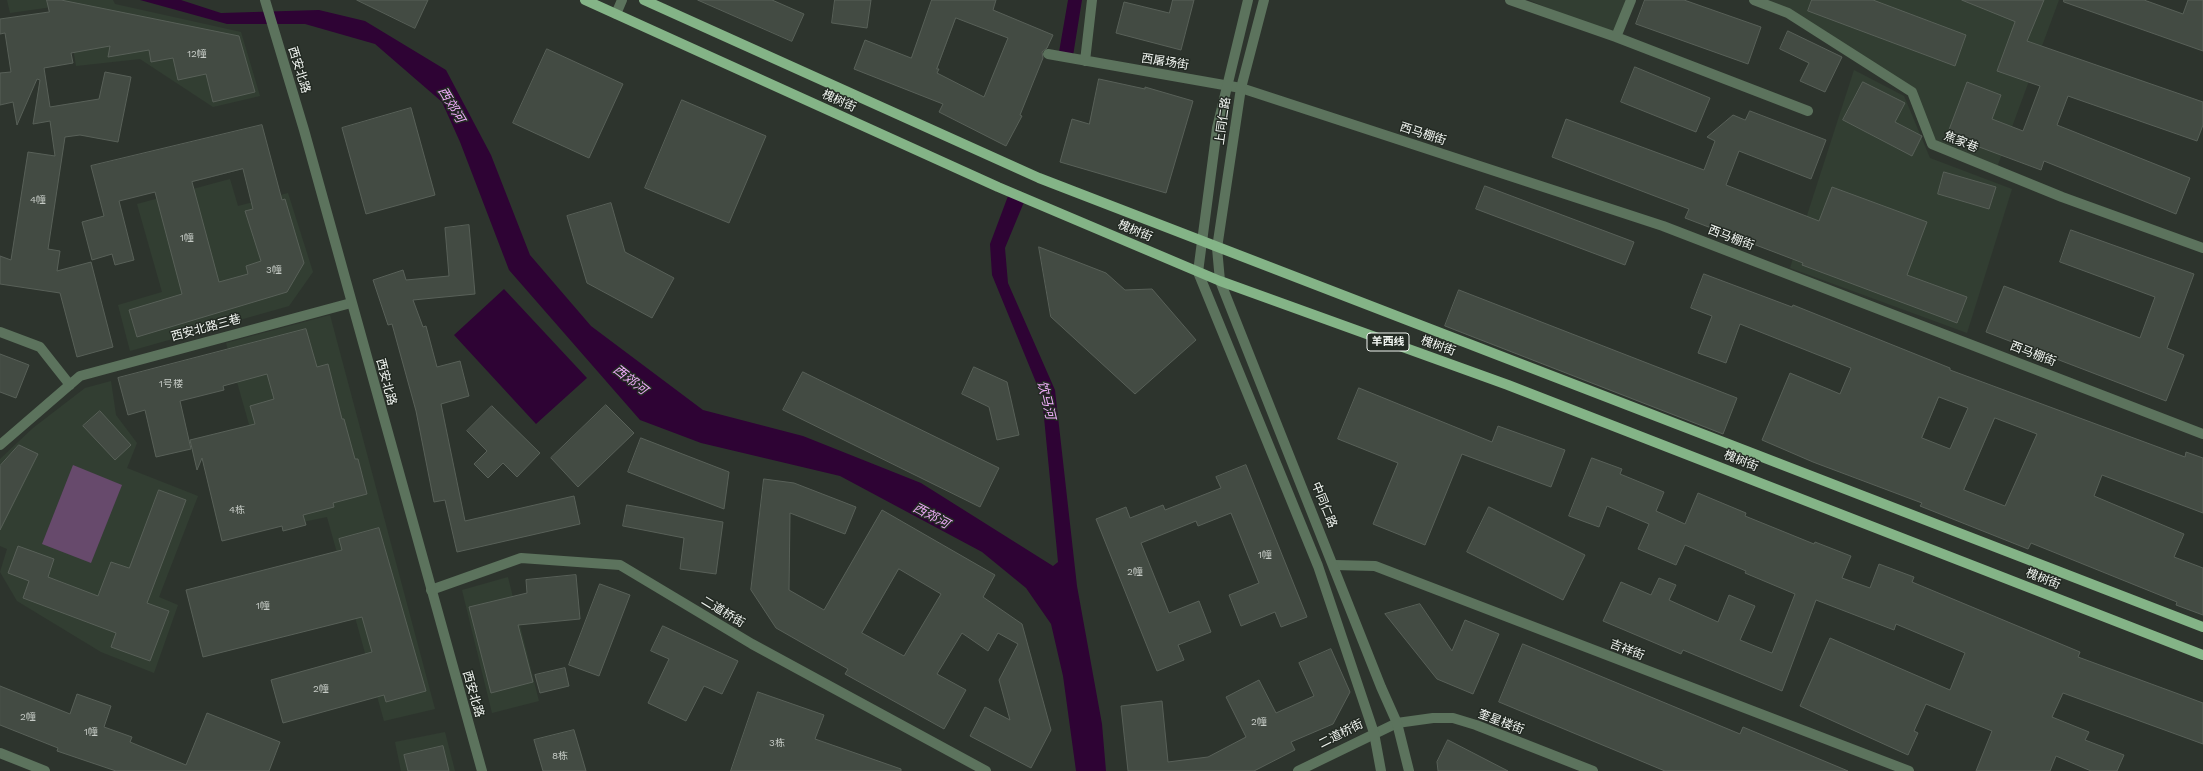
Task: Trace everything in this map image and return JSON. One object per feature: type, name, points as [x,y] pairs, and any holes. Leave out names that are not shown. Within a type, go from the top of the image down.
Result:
[{"type":"main road","name":"槐树街","points":[[585,0],[998,187],[1220,281],[1516,388],[2203,655]]},
{"type":"main road","name":"槐树街","points":[[644,0],[1039,178],[1201,242],[2203,626]]},
{"type":"street","name":"西安北路","points":[[265,0],[304,130],[482,771]]},
{"type":"street","points":[[616,14],[622,0]]},
{"type":"street","points":[[1085,61],[1092,0]]},
{"type":"street","points":[[1248,0],[1217,128],[1198,272],[1318,566],[1374,733],[1381,771]]},
{"type":"street","name":"上同仁路","points":[[1217,248],[1241,88],[1264,0]]},
{"type":"street","points":[[1510,0],[1616,37],[1808,111]]},
{"type":"street","points":[[1616,37],[1631,0]]},
{"type":"street","name":"焦家巷","points":[[1754,0],[1788,13],[1912,92],[1932,144],[2062,197],[2203,248]]},
{"type":"street","name":"西屠场街","points":[[1048,54],[1241,88]]},
{"type":"street","name":"西马棚街","points":[[1241,88],[1663,226],[2203,434]]},
{"type":"street","name":"中同仁路","points":[[1217,248],[1220,281],[1334,566],[1380,687],[1397,723],[1409,771]]},
{"type":"street","name":"西安北路三巷","points":[[0,445],[80,376],[351,303]]},
{"type":"street","points":[[0,332],[40,347],[70,385]]},
{"type":"street","name":"二道桥街","points":[[431,590],[521,558],[620,565],[752,644],[986,771]]},
{"type":"street","name":"吉祥街","points":[[1334,566],[1375,566],[1909,771]]},
{"type":"street","name":"奎星楼街","points":[[1397,723],[1433,718],[1453,718],[1476,725],[1593,771]]},
{"type":"street","name":"二道桥街","points":[[1298,771],[1397,723]]},
{"type":"street","points":[[0,752],[46,771]]},
{"type":"shaded area","points":[[7,0],[113,0],[115,4],[241,32],[260,96],[213,107],[140,59],[76,66],[66,5],[10,13]]},
{"type":"shaded area","points":[[1529,0],[1631,0],[1616,37]]},
{"type":"shaded area","points":[[1754,0],[2059,0],[1996,170],[1932,144],[1911,92],[1788,13]]},
{"type":"shaded area","points":[[1854,70],[1904,96],[1930,158],[2012,189],[1967,333],[1790,268]]},
{"type":"shaded area","points":[[230,179],[238,206],[288,193],[313,272],[289,306],[130,351],[118,305],[162,292],[137,204]]},
{"type":"shaded area","points":[[330,315],[435,709],[384,721],[327,517],[278,527],[226,343]]},
{"type":"shaded area","points":[[111,381],[116,415],[137,443],[127,468],[198,496],[159,597],[178,605],[154,673],[101,652],[17,601],[0,572],[7,549],[0,546],[0,459],[33,428],[85,388]]},
{"type":"shaded area","points":[[73,465],[122,485],[91,563],[42,544]]},
{"type":"shaded area","points":[[508,577],[539,701],[492,713],[462,590]]},
{"type":"shaded area","points":[[445,732],[455,771],[401,771],[395,742]]},
{"type":"water","points":[[140,0],[181,0],[221,13],[319,10],[365,21],[446,70],[491,155],[530,255],[591,326],[703,410],[803,436],[921,483],[1053,566],[1058,562],[1042,397],[992,275],[990,244],[1008,196],[1024,202],[1005,248],[1008,283],[1055,390],[1077,586],[1102,724],[1106,771],[1076,771],[1063,676],[1051,624],[1026,588],[982,552],[840,476],[701,443],[640,420],[509,270],[460,142],[442,102],[375,44],[305,24],[227,24]]},
{"type":"water","points":[[1068,0],[1082,0],[1073,56],[1059,52]]},
{"type":"water","points":[[504,289],[587,378],[536,424],[454,335]]},
{"type":"building","points":[[47,0],[61,0],[239,36],[255,92],[213,102],[206,74],[178,80],[173,58],[151,62],[149,50],[108,57],[110,46],[71,53],[73,63],[44,68],[50,107],[99,99],[105,72],[131,77],[118,142],[80,135],[65,137],[48,249],[60,251],[57,271],[91,262],[113,347],[77,357],[60,293],[0,284],[0,256],[11,260],[28,152],[55,156],[50,121],[33,124],[40,80],[37,79],[17,125],[13,102],[0,105],[0,73],[11,72],[5,33],[0,34],[0,19],[49,12]]},
{"type":"building","points":[[357,0],[428,0],[415,28]]},
{"type":"building","points":[[698,0],[772,0],[804,14],[792,41]]},
{"type":"building","points":[[835,0],[871,0],[867,28],[832,23]]},
{"type":"building","points":[[932,0],[996,0],[993,10],[1053,35],[1047,48],[1042,52],[1043,58],[1020,115],[1022,116],[1006,146],[939,112],[943,104],[854,69],[865,40],[911,58]],"holes":[[[956,18],[1008,38],[984,97],[937,73],[939,69],[937,69]]]},
{"type":"building","points":[[1173,0],[1194,0],[1181,50],[1116,33],[1124,2],[1169,13]]},
{"type":"building","points":[[1645,0],[1684,0],[1761,27],[1748,64],[1636,24]]},
{"type":"building","points":[[1812,0],[1873,0],[1966,35],[1955,66],[1808,11]]},
{"type":"building","points":[[1962,0],[2044,0],[2027,41],[2203,102],[2203,125],[2197,141],[2068,96],[2057,125],[2190,178],[2176,214],[2044,161],[2041,170],[1947,135],[1967,82],[2001,95],[1992,119],[2023,131],[2040,86],[1997,71],[2015,22]]},
{"type":"building","points":[[2064,0],[2144,0],[2183,14],[2188,0],[2203,0],[2203,51],[2064,2]]},
{"type":"building","points":[[1788,31],[1842,57],[1825,92],[1800,81],[1809,63],[1780,49]]},
{"type":"building","points":[[547,49],[623,84],[589,158],[513,123]]},
{"type":"building","points":[[1635,67],[1710,98],[1696,132],[1621,102]]},
{"type":"building","points":[[1099,79],[1145,89],[1145,87],[1193,101],[1166,193],[1060,162],[1072,119],[1089,124]]},
{"type":"building","points":[[1863,82],[1905,103],[1895,122],[1922,136],[1912,156],[1843,120]]},
{"type":"building","points":[[682,100],[766,136],[729,223],[645,188]]},
{"type":"building","points":[[411,108],[435,195],[366,214],[342,128]]},
{"type":"building","points":[[1750,111],[1826,140],[1811,179],[1739,151],[1726,185],[1819,221],[1832,187],[1927,222],[1907,275],[1967,297],[1957,323],[1802,265],[1803,263],[1685,218],[1689,209],[1552,157],[1566,119],[1704,170],[1715,141],[1707,137],[1733,115],[1745,120]]},
{"type":"building","points":[[262,125],[282,200],[285,199],[304,263],[287,292],[137,337],[129,310],[182,294],[155,192],[119,201],[134,260],[115,265],[112,254],[92,260],[82,222],[104,216],[91,166]],"holes":[[[243,169],[253,209],[245,211],[261,261],[246,266],[248,274],[219,282],[192,182]]]},
{"type":"building","points":[[1944,172],[1996,187],[1989,209],[1938,194]]},
{"type":"building","points":[[1485,186],[1634,242],[1625,265],[1476,209]]},
{"type":"building","points":[[611,203],[625,252],[674,278],[652,318],[587,283],[567,216]]},
{"type":"building","points":[[469,225],[475,294],[413,300],[423,327],[426,326],[437,367],[460,361],[469,396],[441,404],[465,521],[574,496],[580,524],[457,552],[445,500],[434,502],[416,411],[392,324],[388,325],[373,280],[403,270],[406,280],[449,276],[445,228]]},
{"type":"building","points":[[2071,230],[2194,274],[2167,348],[2184,355],[2166,401],[1986,332],[2004,286],[2140,338],[2155,297],[2060,262]]},
{"type":"building","points":[[1039,247],[1106,273],[1125,290],[1152,289],[1196,340],[1135,394],[1051,317]]},
{"type":"building","points":[[1704,274],[1792,307],[1793,305],[1950,368],[1950,370],[2185,457],[2186,452],[2203,458],[2203,513],[2102,475],[2094,496],[2184,534],[2174,557],[2203,568],[2203,615],[2176,605],[2177,602],[2031,543],[2028,549],[1920,506],[1922,503],[1813,462],[1762,440],[1790,373],[1840,394],[1851,368],[1740,324],[1726,363],[1698,353],[1712,316],[1691,308]],"holes":[[[1939,397],[1968,408],[1950,449],[1922,438]],[[1995,418],[2037,434],[2005,506],[1964,490]]]},
{"type":"building","points":[[1459,290],[1737,398],[1723,434],[1445,326]]},
{"type":"building","points":[[306,329],[317,367],[328,364],[342,419],[344,419],[355,459],[358,459],[367,494],[333,503],[334,507],[303,515],[306,525],[283,531],[282,526],[222,541],[202,458],[197,470],[190,440],[255,424],[250,406],[274,399],[267,374],[223,386],[224,390],[180,401],[191,449],[156,457],[145,410],[128,415],[118,378]]},
{"type":"building","points":[[0,354],[29,365],[16,398],[0,392]]},
{"type":"building","points":[[974,367],[1007,382],[1019,435],[997,440],[989,407],[962,394]]},
{"type":"building","points":[[803,372],[999,468],[980,507],[783,410]]},
{"type":"building","points":[[1359,388],[1492,442],[1498,426],[1565,450],[1551,487],[1462,454],[1425,545],[1373,524],[1398,463],[1338,439]]},
{"type":"building","points":[[606,405],[634,433],[578,487],[551,458]]},
{"type":"building","points":[[492,406],[540,453],[517,477],[503,463],[488,478],[474,464],[487,451],[467,431]]},
{"type":"building","points":[[100,411],[131,445],[115,460],[83,426]]},
{"type":"building","points":[[641,438],[729,472],[724,509],[628,472]]},
{"type":"building","points":[[19,445],[38,454],[0,530],[0,466]]},
{"type":"building","points":[[1592,458],[1622,469],[1620,474],[1664,492],[1656,511],[1685,524],[1698,493],[1746,513],[1745,516],[1814,544],[1815,542],[1851,556],[1842,578],[1870,588],[1879,564],[1914,577],[1912,582],[2080,652],[2078,657],[2203,703],[2203,744],[2063,693],[2052,717],[2089,732],[2085,740],[2124,755],[2117,771],[2091,771],[2056,756],[2050,771],[1976,771],[1992,731],[1926,704],[1914,731],[1918,733],[1908,755],[1800,706],[1830,638],[1950,690],[1965,653],[1896,624],[1894,630],[1816,600],[1782,691],[1683,650],[1681,654],[1603,621],[1621,582],[1651,595],[1659,578],[1676,585],[1669,600],[1718,622],[1729,595],[1755,606],[1740,640],[1772,653],[1795,594],[1685,545],[1676,565],[1638,549],[1649,524],[1607,506],[1599,527],[1569,516]]},
{"type":"building","points":[[1246,465],[1307,617],[1281,627],[1275,612],[1241,626],[1229,595],[1259,583],[1231,513],[1198,526],[1196,521],[1141,543],[1169,613],[1199,601],[1211,632],[1178,645],[1184,660],[1157,671],[1096,519],[1126,507],[1130,518],[1163,505],[1165,510],[1221,488],[1216,477]]},
{"type":"building","points":[[764,479],[794,483],[856,507],[845,534],[790,513],[789,590],[824,610],[882,510],[995,575],[983,597],[1022,624],[1051,730],[1031,768],[970,736],[985,707],[1010,720],[999,680],[1018,644],[998,633],[988,651],[962,633],[937,674],[966,690],[944,729],[845,674],[848,669],[776,628],[751,590]],"holes":[[[899,569],[941,594],[904,656],[862,633]]]},
{"type":"building","points":[[159,490],[186,500],[147,603],[169,611],[150,661],[111,647],[116,633],[23,598],[29,581],[8,573],[18,546],[54,559],[48,577],[98,596],[111,562],[129,568]]},
{"type":"building","points":[[627,505],[723,522],[716,574],[680,569],[684,538],[623,526]]},
{"type":"building","points":[[1489,507],[1585,555],[1563,600],[1467,552]]},
{"type":"building","points":[[379,528],[426,691],[386,702],[384,695],[283,723],[271,680],[372,652],[362,617],[203,657],[186,590],[342,550],[339,539]]},
{"type":"building","points":[[576,575],[580,619],[518,625],[533,682],[491,693],[469,607],[527,593],[526,580]]},
{"type":"building","points":[[600,584],[630,595],[599,676],[569,665]]},
{"type":"building","points":[[1420,604],[1452,651],[1465,620],[1499,634],[1473,694],[1437,679],[1385,614]]},
{"type":"building","points":[[663,626],[738,661],[722,694],[704,686],[686,721],[648,703],[669,659],[651,651]]},
{"type":"building","points":[[1523,644],[1740,734],[1743,727],[1848,771],[1665,771],[1499,702]]},
{"type":"building","points":[[1331,649],[1350,692],[1333,724],[1291,742],[1295,750],[1254,771],[1128,771],[1121,706],[1162,701],[1168,762],[1208,757],[1246,737],[1226,697],[1259,680],[1276,713],[1314,696],[1299,663]]},
{"type":"building","points":[[565,668],[569,686],[540,693],[535,675]]},
{"type":"building","points":[[0,686],[70,714],[77,694],[111,706],[104,727],[132,737],[130,742],[186,765],[207,713],[280,742],[269,771],[116,771],[57,751],[58,748],[0,725]]},
{"type":"building","points":[[758,692],[824,715],[815,739],[901,769],[901,771],[731,771]]},
{"type":"building","points":[[574,730],[586,771],[543,771],[534,740]]},
{"type":"building","points":[[1448,740],[1508,771],[1438,771],[1437,762]]},
{"type":"building","points":[[443,746],[449,771],[408,771],[404,755]]},
{"type":"water label","name":"西郊河","points":[[451,105]]},
{"type":"water label","name":"西郊河","points":[[630,380]]},
{"type":"water label","name":"饮马河","points":[[1046,400]]},
{"type":"water label","name":"西郊河","points":[[931,516]]}]
